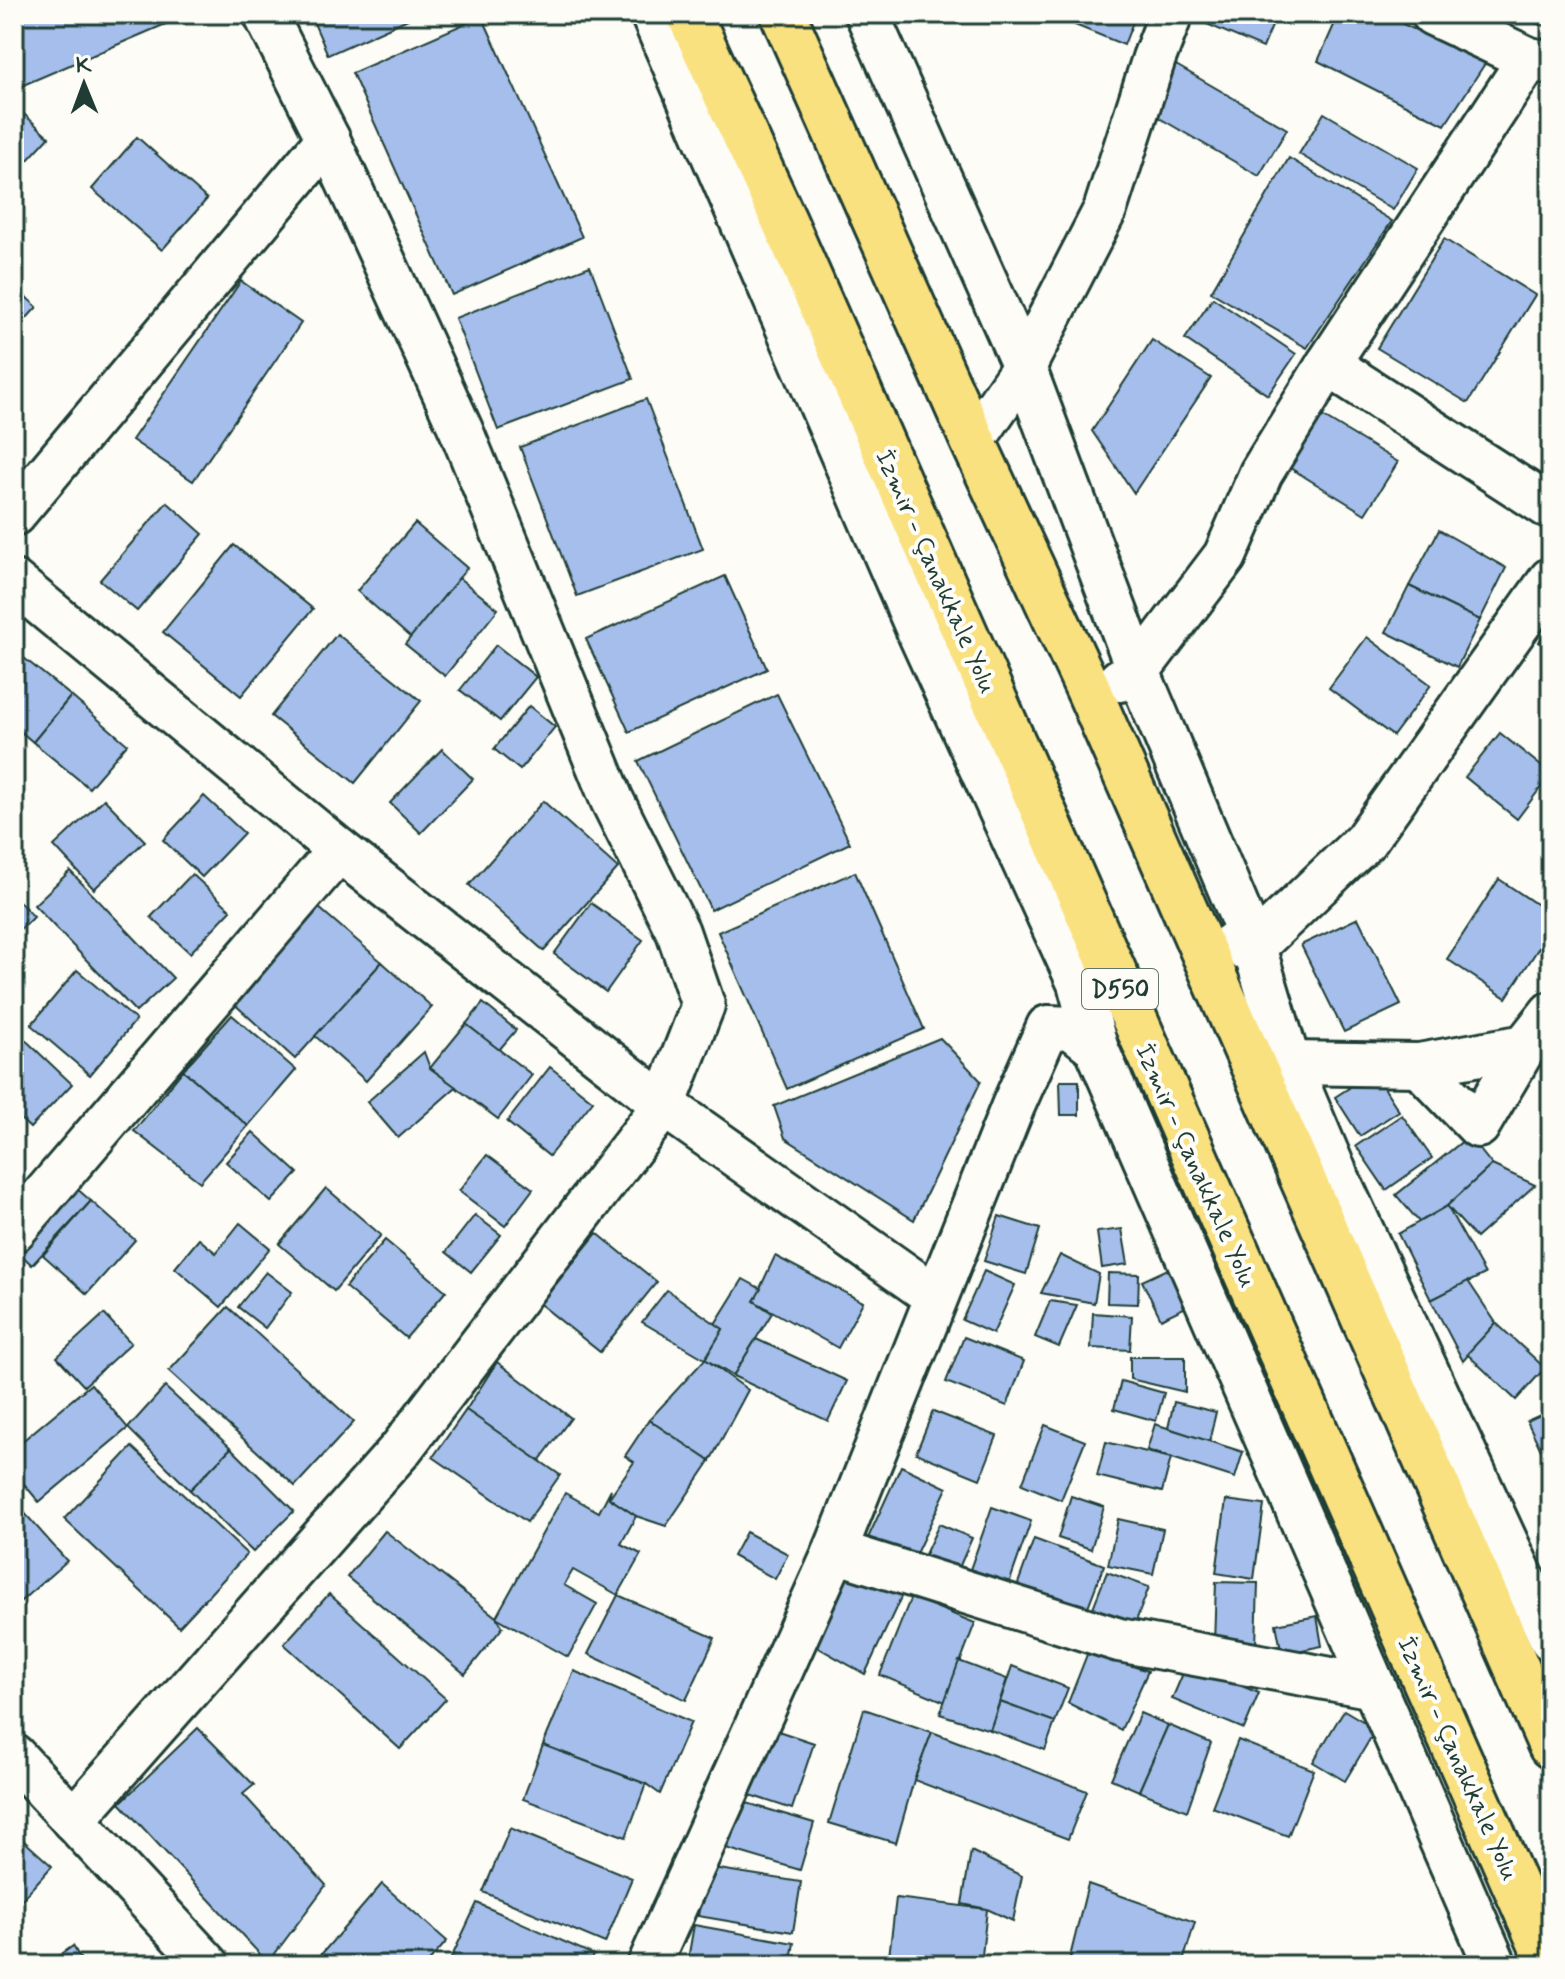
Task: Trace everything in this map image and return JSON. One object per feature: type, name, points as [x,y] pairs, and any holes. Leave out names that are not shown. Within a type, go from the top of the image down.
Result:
[{"type":"highway","name":"İzmir - Çanakkale Yolu","points":[[689,14],[785,223],[1094,973],[1550,1965]]},
{"type":"highway","points":[[783,14],[973,441],[1090,693],[1551,1746]]},
{"type":"street","points":[[73,1820],[400,1450],[664,1105],[703,1005],[678,932],[612,800],[461,430],[328,139],[265,14]]},
{"type":"street","points":[[652,14],[920,635],[1094,973],[1096,1047],[1495,1965]]},
{"type":"street","points":[[867,14],[1024,367],[1138,671],[1254,947],[1289,1063],[1335,1172],[1551,1639]]},
{"type":"street","points":[[973,441],[1024,367],[1105,210],[1171,14]]},
{"type":"street","points":[[1090,693],[1138,671],[1225,556],[1261,473],[1328,364],[1540,61],[1433,14]]},
{"type":"street","points":[[14,514],[328,139]]},
{"type":"street","points":[[1328,364],[1551,508]]},
{"type":"street","points":[[1197,943],[1254,947],[1365,841],[1551,579]]},
{"type":"street","points":[[14,582],[339,850],[664,1105],[936,1297]]},
{"type":"street","points":[[14,1230],[339,850]]},
{"type":"street","points":[[1419,1065],[1478,1126],[1525,1046],[1551,1013]]},
{"type":"street","points":[[649,1965],[835,1551],[1048,1027],[1072,1028],[1096,1047]]},
{"type":"street","points":[[1289,1063],[1419,1065],[1525,1046]]},
{"type":"street","points":[[835,1551],[1119,1640],[1374,1687]]},
{"type":"street","points":[[14,1756],[208,1965]]},
{"type":"building","points":[[14,14],[189,14],[14,89]]},
{"type":"building","points":[[310,14],[419,14],[328,55]]},
{"type":"building","points":[[890,14],[915,14],[894,23]]},
{"type":"building","points":[[1048,14],[1136,14],[1124,45]]},
{"type":"building","points":[[1197,14],[1277,14],[1263,48],[1195,19]]},
{"type":"building","points":[[1339,14],[1381,14],[1486,62],[1445,125],[1318,61]]},
{"type":"building","points":[[1506,14],[1551,14],[1551,28]]},
{"type":"building","points":[[482,16],[582,237],[452,295],[352,73]]},
{"type":"building","points":[[1176,65],[1287,129],[1259,176],[1149,112]]},
{"type":"building","points":[[14,105],[49,137],[14,175]]},
{"type":"building","points":[[1324,113],[1418,168],[1393,210],[1299,154]]},
{"type":"building","points":[[137,137],[207,199],[162,250],[92,189]]},
{"type":"building","points":[[1289,158],[1392,221],[1307,348],[1211,292]]},
{"type":"building","points":[[1444,239],[1535,295],[1468,403],[1377,348]]},
{"type":"building","points":[[590,266],[633,379],[498,430],[455,318]]},
{"type":"building","points":[[241,281],[301,323],[193,481],[132,440]]},
{"type":"building","points":[[14,286],[37,307],[14,332]]},
{"type":"building","points":[[1213,298],[1296,354],[1268,395],[1185,339]]},
{"type":"building","points":[[1152,340],[1211,378],[1134,493],[1092,431]]},
{"type":"building","points":[[646,399],[703,549],[577,596],[520,447]]},
{"type":"building","points":[[1314,411],[1398,462],[1365,514],[1282,463]]},
{"type":"building","points":[[167,502],[203,534],[137,611],[100,580]]},
{"type":"building","points":[[415,523],[467,568],[411,638],[357,591]]},
{"type":"building","points":[[1439,530],[1506,568],[1480,620],[1409,586]]},
{"type":"building","points":[[234,545],[313,609],[241,696],[163,632]]},
{"type":"building","points":[[725,576],[767,669],[629,732],[586,639]]},
{"type":"building","points":[[459,578],[498,609],[445,676],[405,644]]},
{"type":"building","points":[[1409,586],[1480,620],[1457,667],[1386,632]]},
{"type":"building","points":[[1551,624],[1551,650],[1539,642]]},
{"type":"building","points":[[337,634],[421,701],[355,783],[271,716]]},
{"type":"building","points":[[1367,637],[1431,685],[1393,736],[1329,688]]},
{"type":"building","points":[[496,645],[536,677],[500,721],[460,690]]},
{"type":"building","points":[[14,650],[71,696],[33,742],[14,726]]},
{"type":"building","points":[[777,694],[850,843],[711,910],[638,761]]},
{"type":"building","points":[[71,696],[127,744],[89,788],[33,742]]},
{"type":"building","points":[[529,706],[555,727],[520,770],[494,749]]},
{"type":"building","points":[[1500,733],[1551,774],[1517,819],[1465,777]]},
{"type":"building","points":[[442,749],[473,779],[421,833],[390,803]]},
{"type":"building","points":[[204,796],[244,833],[202,877],[163,840]]},
{"type":"building","points":[[104,799],[145,841],[94,889],[54,846]]},
{"type":"building","points":[[543,801],[618,868],[544,951],[469,885]]},
{"type":"building","points":[[70,871],[173,978],[136,1012],[34,905]]},
{"type":"building","points":[[855,872],[924,1029],[787,1089],[718,932]]},
{"type":"building","points":[[192,874],[231,910],[190,953],[151,917]]},
{"type":"building","points":[[1499,879],[1551,914],[1551,929],[1506,998],[1447,959]]},
{"type":"building","points":[[14,896],[34,917],[14,935]]},
{"type":"building","points":[[591,903],[643,940],[606,992],[554,954]]},
{"type":"building","points":[[318,907],[382,962],[295,1059],[232,1002]]},
{"type":"building","points":[[1358,918],[1401,1005],[1344,1032],[1301,945]]},
{"type":"building","points":[[382,962],[432,1007],[366,1081],[315,1036]]},
{"type":"building","points":[[77,970],[136,1020],[90,1075],[31,1025]]},
{"type":"building","points":[[483,1003],[516,1030],[499,1050],[466,1024]]},
{"type":"building","points":[[232,1015],[296,1070],[248,1126],[183,1070]]},
{"type":"building","points":[[466,1024],[532,1075],[498,1119],[430,1068]]},
{"type":"building","points":[[18,1033],[72,1084],[30,1128],[14,1113],[14,1038]]},
{"type":"building","points":[[940,1038],[981,1081],[914,1220],[785,1138],[774,1106]]},
{"type":"building","points":[[424,1052],[430,1068],[456,1087],[398,1138],[367,1102]]},
{"type":"building","points":[[550,1067],[593,1101],[549,1156],[507,1122]]},
{"type":"building","points":[[183,1070],[248,1126],[200,1182],[134,1131]]},
{"type":"building","points":[[1374,1072],[1399,1111],[1360,1136],[1335,1097]]},
{"type":"building","points":[[1060,1081],[1079,1081],[1079,1115],[1061,1115]]},
{"type":"building","points":[[1402,1115],[1432,1158],[1386,1190],[1356,1146]]},
{"type":"building","points":[[253,1132],[298,1173],[271,1202],[226,1162]]},
{"type":"building","points":[[1469,1136],[1492,1165],[1447,1206],[1420,1223],[1396,1195]]},
{"type":"building","points":[[487,1155],[533,1189],[505,1226],[459,1191]]},
{"type":"building","points":[[1492,1165],[1535,1185],[1476,1238],[1447,1206]]},
{"type":"building","points":[[75,1187],[91,1201],[32,1265],[16,1250]]},
{"type":"building","points":[[326,1188],[381,1235],[334,1291],[279,1244]]},
{"type":"building","points":[[91,1201],[135,1240],[87,1294],[43,1255]]},
{"type":"building","points":[[1447,1206],[1485,1274],[1431,1300],[1398,1234]]},
{"type":"building","points":[[475,1215],[501,1235],[471,1272],[446,1252]]},
{"type":"building","points":[[999,1216],[1040,1229],[1026,1274],[984,1261]]},
{"type":"building","points":[[240,1223],[270,1248],[221,1307],[175,1268],[199,1239],[216,1253]]},
{"type":"building","points":[[1122,1229],[1128,1264],[1102,1268],[1097,1232]]},
{"type":"building","points":[[597,1233],[657,1282],[600,1352],[540,1304]]},
{"type":"building","points":[[385,1240],[446,1291],[406,1338],[345,1287]]},
{"type":"building","points":[[1060,1255],[1099,1274],[1094,1303],[1041,1293]]},
{"type":"building","points":[[775,1256],[863,1302],[838,1348],[754,1301]]},
{"type":"building","points":[[1170,1268],[1188,1306],[1161,1319],[1142,1281]]},
{"type":"building","points":[[984,1271],[1015,1285],[993,1334],[962,1320]]},
{"type":"building","points":[[266,1272],[292,1292],[265,1328],[238,1307]]},
{"type":"building","points":[[1108,1273],[1139,1274],[1138,1304],[1107,1303]]},
{"type":"building","points":[[743,1279],[761,1289],[754,1301],[772,1313],[733,1376],[705,1359],[723,1329],[715,1324]]},
{"type":"building","points":[[1468,1281],[1496,1323],[1463,1361],[1431,1300]]},
{"type":"building","points":[[667,1290],[723,1329],[705,1359],[642,1322]]},
{"type":"building","points":[[1050,1301],[1077,1305],[1059,1347],[1035,1337]]},
{"type":"building","points":[[228,1307],[354,1422],[295,1486],[169,1371]]},
{"type":"building","points":[[1093,1313],[1132,1316],[1130,1350],[1091,1348]]},
{"type":"building","points":[[104,1314],[131,1343],[84,1386],[57,1357]]},
{"type":"building","points":[[1496,1323],[1545,1368],[1516,1400],[1467,1354]]},
{"type":"building","points":[[964,1337],[1024,1361],[1007,1406],[946,1382]]},
{"type":"building","points":[[756,1339],[847,1381],[828,1421],[733,1376]]},
{"type":"building","points":[[1130,1357],[1185,1357],[1185,1392],[1130,1379]]},
{"type":"building","points":[[705,1359],[748,1390],[710,1461],[649,1420]]},
{"type":"building","points":[[497,1362],[571,1418],[539,1461],[466,1410]]},
{"type":"building","points":[[1121,1381],[1164,1393],[1156,1421],[1114,1409]]},
{"type":"building","points":[[91,1384],[128,1428],[39,1502],[14,1472],[14,1448]]},
{"type":"building","points":[[165,1387],[231,1448],[190,1490],[128,1428]]},
{"type":"building","points":[[1174,1402],[1216,1412],[1209,1442],[1168,1428]]},
{"type":"building","points":[[466,1410],[560,1475],[527,1522],[433,1457]]},
{"type":"building","points":[[1551,1410],[1551,1471],[1527,1421]]},
{"type":"building","points":[[933,1411],[997,1436],[980,1479],[916,1453]]},
{"type":"building","points":[[649,1420],[710,1461],[666,1526],[636,1516],[609,1498],[634,1462],[625,1456]]},
{"type":"building","points":[[1155,1424],[1243,1452],[1235,1478],[1147,1450]]},
{"type":"building","points":[[1045,1425],[1085,1441],[1061,1500],[1022,1484]]},
{"type":"building","points":[[1106,1442],[1171,1458],[1162,1492],[1097,1476]]},
{"type":"building","points":[[132,1447],[247,1554],[179,1627],[64,1519]]},
{"type":"building","points":[[231,1448],[294,1511],[253,1552],[190,1490]]},
{"type":"building","points":[[901,1466],[947,1488],[913,1560],[868,1538]]},
{"type":"building","points":[[611,1489],[609,1498],[636,1516],[621,1544],[641,1554],[618,1595],[573,1570],[564,1585],[597,1604],[568,1657],[496,1617],[565,1493],[599,1512]]},
{"type":"building","points":[[1071,1496],[1104,1507],[1091,1549],[1058,1538]]},
{"type":"building","points":[[1226,1500],[1264,1505],[1254,1579],[1216,1573]]},
{"type":"building","points":[[14,1501],[67,1561],[14,1607]]},
{"type":"building","points":[[992,1507],[1031,1521],[1005,1595],[966,1581]]},
{"type":"building","points":[[1118,1519],[1163,1529],[1153,1574],[1108,1565]]},
{"type":"building","points":[[939,1524],[972,1538],[955,1577],[921,1563]]},
{"type":"building","points":[[385,1531],[496,1617],[503,1627],[465,1674],[347,1577]]},
{"type":"building","points":[[746,1532],[788,1554],[775,1579],[733,1556]]},
{"type":"building","points":[[1034,1539],[1104,1565],[1084,1617],[1015,1592]]},
{"type":"building","points":[[851,1566],[902,1595],[865,1674],[812,1644]]},
{"type":"building","points":[[1107,1572],[1149,1587],[1131,1634],[1089,1618]]},
{"type":"building","points":[[1216,1582],[1258,1583],[1256,1646],[1214,1644]]},
{"type":"building","points":[[329,1594],[446,1699],[400,1749],[284,1644]]},
{"type":"building","points":[[618,1595],[715,1638],[686,1700],[588,1654]]},
{"type":"building","points":[[911,1597],[975,1623],[945,1702],[880,1675]]},
{"type":"building","points":[[1317,1616],[1322,1646],[1282,1654],[1276,1624]]},
{"type":"building","points":[[1088,1652],[1148,1671],[1121,1730],[1068,1703]]},
{"type":"building","points":[[959,1661],[1007,1679],[990,1730],[940,1714]]},
{"type":"building","points":[[1187,1664],[1259,1693],[1244,1729],[1172,1699]]},
{"type":"building","points":[[1012,1666],[1068,1688],[1055,1722],[1000,1702]]},
{"type":"building","points":[[574,1671],[691,1722],[660,1794],[646,1784],[543,1745]]},
{"type":"building","points":[[1000,1702],[1055,1722],[1045,1750],[990,1730]]},
{"type":"building","points":[[864,1709],[932,1732],[896,1843],[829,1823]]},
{"type":"building","points":[[1344,1710],[1376,1729],[1345,1781],[1313,1762]]},
{"type":"building","points":[[1140,1713],[1168,1725],[1139,1791],[1111,1779]]},
{"type":"building","points":[[1168,1725],[1211,1743],[1187,1811],[1139,1791]]},
{"type":"building","points":[[766,1727],[814,1743],[792,1809],[744,1793]]},
{"type":"building","points":[[198,1728],[254,1785],[243,1794],[326,1885],[268,1963],[120,1803]]},
{"type":"building","points":[[932,1732],[1087,1791],[1068,1839],[914,1780]]},
{"type":"building","points":[[1238,1740],[1314,1770],[1288,1836],[1212,1807]]},
{"type":"building","points":[[543,1745],[646,1784],[626,1837],[523,1799]]},
{"type":"building","points":[[740,1801],[814,1823],[800,1870],[726,1848]]},
{"type":"building","points":[[510,1828],[632,1878],[605,1943],[483,1892]]},
{"type":"building","points":[[14,1832],[52,1866],[14,1908]]},
{"type":"building","points":[[971,1851],[1022,1876],[1013,1921],[987,1909],[962,1904]]},
{"type":"building","points":[[706,1867],[801,1882],[793,1932],[698,1916]]},
{"type":"building","points":[[382,1884],[447,1941],[426,1965],[312,1965]]},
{"type":"building","points":[[1088,1884],[1195,1922],[1182,1965],[1068,1965]]},
{"type":"building","points":[[896,1898],[987,1909],[981,1965],[888,1965]]},
{"type":"building","points":[[477,1903],[594,1955],[589,1965],[448,1965]]},
{"type":"building","points":[[694,1925],[794,1943],[790,1965],[687,1965]]},
{"type":"building","points":[[73,1946],[84,1965],[46,1965]]}]
